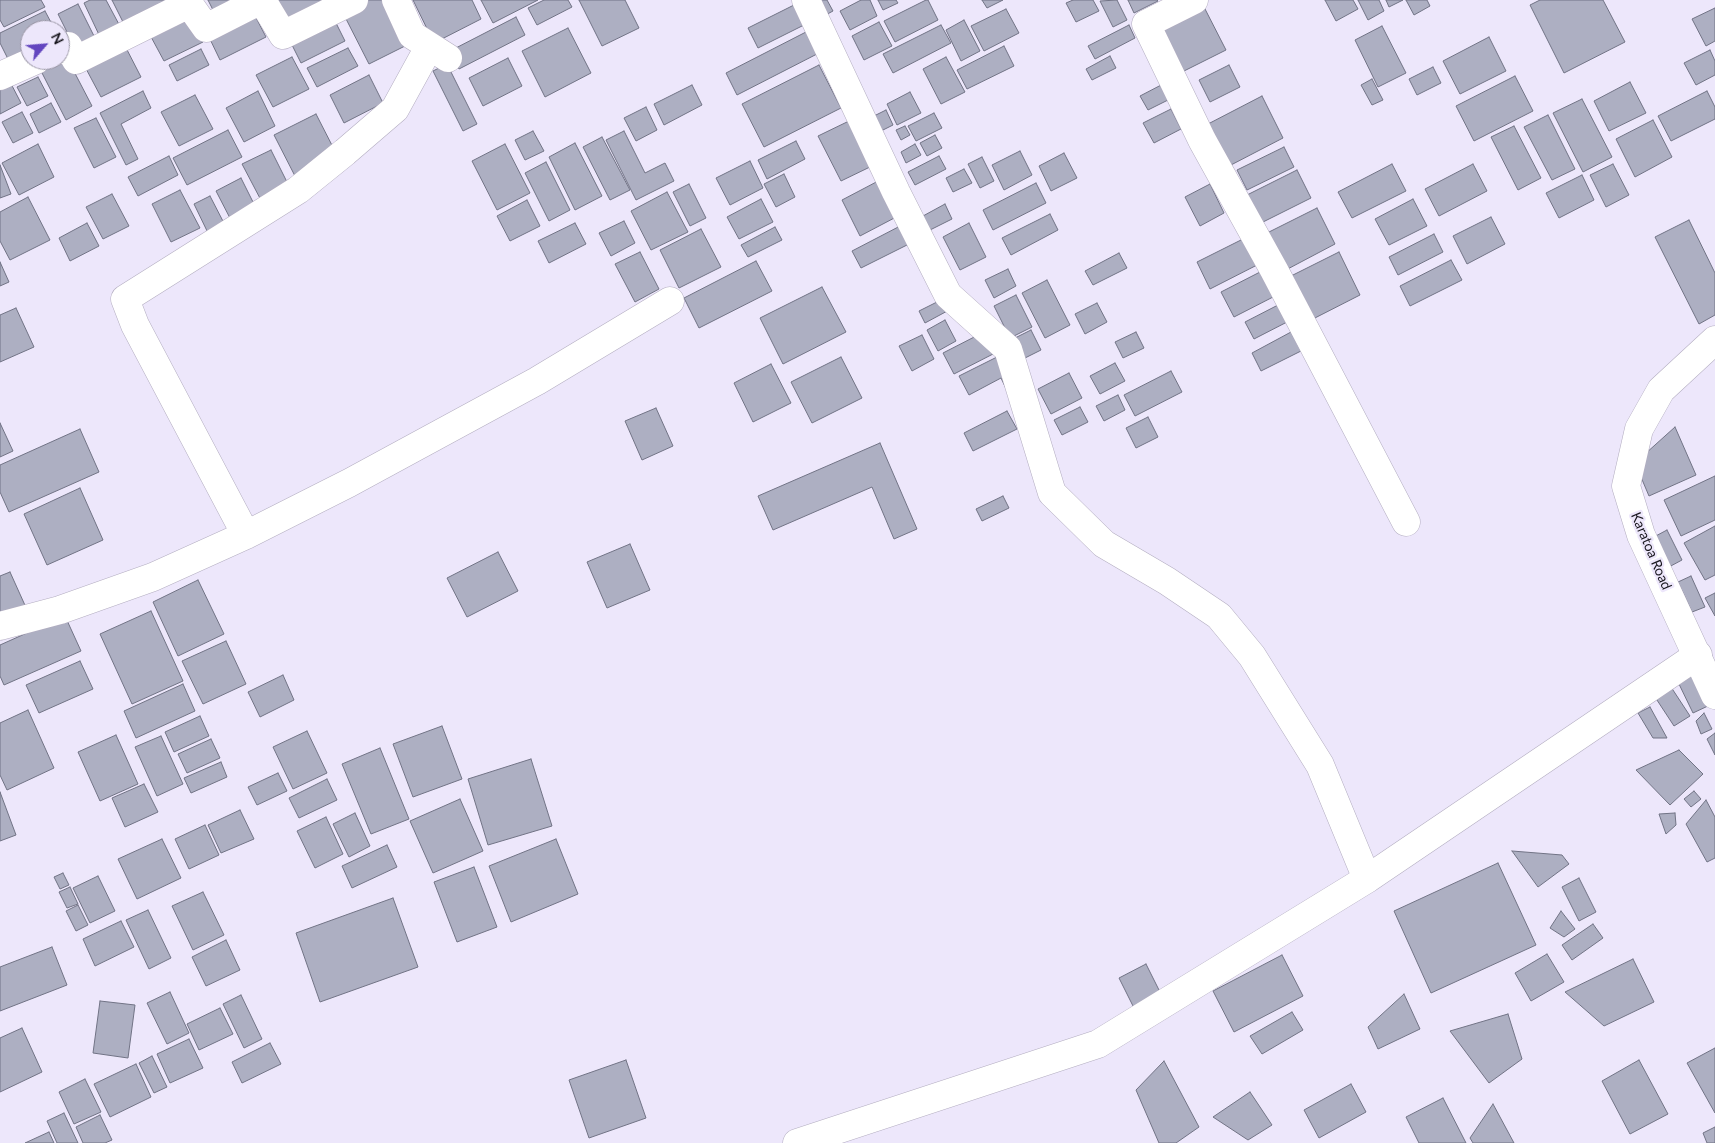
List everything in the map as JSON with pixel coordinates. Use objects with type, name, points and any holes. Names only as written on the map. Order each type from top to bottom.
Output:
[{"type":"street","points":[[70,50],[76,60],[189,4],[206,28],[262,0],[283,35],[354,0]]},
{"type":"street","points":[[246,535],[135,325],[125,299],[298,190],[396,109],[438,53],[412,36],[396,0]]},
{"type":"street","points":[[806,0],[896,192],[948,295],[1008,349],[1052,493],[1104,544],[1167,581],[1219,616],[1236,636],[1252,656],[1320,765],[1367,879]]},
{"type":"street","points":[[1194,0],[1146,24],[1202,140],[1278,279],[1406,522]]},
{"type":"street","points":[[0,76],[20,67]]},
{"type":"street","points":[[0,626],[60,610],[153,577],[246,535],[350,483],[537,381],[670,300]]},
{"type":"street","name":"Karatoa Road","points":[[1715,340],[1661,390],[1639,428],[1626,486],[1641,535],[1715,695]]},
{"type":"street","points":[[797,1143],[1098,1044],[1367,879],[1698,655]]},
{"type":"building","points":[[0,0],[41,0],[45,7],[4,27],[0,20]]},
{"type":"building","points":[[90,0],[106,0],[122,30],[101,39],[84,3]]},
{"type":"building","points":[[112,0],[171,0],[125,26]]},
{"type":"building","points":[[208,0],[248,0],[216,16]]},
{"type":"building","points":[[270,0],[327,0],[284,26]]},
{"type":"building","points":[[364,0],[384,0],[407,45],[369,64],[342,11]]},
{"type":"building","points":[[413,0],[472,0],[481,19],[434,43]]},
{"type":"building","points":[[481,0],[538,0],[493,23]]},
{"type":"building","points":[[544,0],[568,0],[572,7],[537,25],[528,8]]},
{"type":"building","points":[[579,0],[625,0],[639,28],[602,46]]},
{"type":"building","points":[[811,0],[827,0],[833,11],[820,18]]},
{"type":"building","points":[[861,0],[870,0],[877,16],[850,30],[840,11]]},
{"type":"building","points":[[878,0],[896,0],[898,3],[883,10]]},
{"type":"building","points":[[928,0],[938,20],[895,42],[884,21]]},
{"type":"building","points":[[982,0],[1003,0],[987,8]]},
{"type":"building","points":[[1073,0],[1093,0],[1099,11],[1076,22],[1066,3]]},
{"type":"building","points":[[1117,0],[1127,20],[1113,27],[1100,1]]},
{"type":"building","points":[[1128,0],[1157,0],[1158,1],[1134,13]]},
{"type":"building","points":[[1325,0],[1353,0],[1358,9],[1336,21]]},
{"type":"building","points":[[1358,0],[1379,0],[1384,11],[1368,20]]},
{"type":"building","points":[[1386,0],[1403,0],[1389,7]]},
{"type":"building","points":[[1406,0],[1427,0],[1430,6],[1414,15]]},
{"type":"building","points":[[1540,0],[1603,0],[1625,42],[1564,73],[1530,5]]},
{"type":"building","points":[[798,3],[808,23],[758,48],[748,28]]},
{"type":"building","points":[[78,4],[97,42],[77,52],[70,38],[70,20],[61,20],[58,14]]},
{"type":"building","points":[[1204,7],[1226,50],[1182,72],[1161,29]]},
{"type":"building","points":[[1715,8],[1715,41],[1706,46],[1692,19]]},
{"type":"building","points":[[1006,9],[1019,33],[984,51],[971,26]]},
{"type":"building","points":[[45,11],[50,20],[27,20]]},
{"type":"building","points":[[253,12],[266,37],[220,60],[208,35]]},
{"type":"building","points":[[189,15],[203,42],[164,61],[150,35]]},
{"type":"building","points":[[516,17],[525,35],[459,69],[450,51]]},
{"type":"building","points":[[334,19],[345,41],[301,63],[290,41]]},
{"type":"building","points":[[964,20],[980,51],[961,61],[946,30]]},
{"type":"building","points":[[879,22],[892,46],[864,60],[852,36]]},
{"type":"building","points":[[20,23],[20,63],[12,67],[0,43],[0,33]]},
{"type":"building","points":[[941,25],[951,43],[893,73],[883,54]]},
{"type":"building","points":[[1129,25],[1135,38],[1095,59],[1088,46]]},
{"type":"building","points":[[1382,26],[1406,73],[1378,87],[1355,40]]},
{"type":"building","points":[[568,28],[591,73],[545,97],[522,51]]},
{"type":"building","points":[[806,32],[817,54],[737,95],[726,73]]},
{"type":"building","points":[[1489,37],[1506,71],[1460,94],[1443,61]]},
{"type":"building","points":[[123,42],[141,77],[101,97],[83,63]]},
{"type":"building","points":[[1004,46],[1014,66],[967,89],[957,70]]},
{"type":"building","points":[[348,48],[358,66],[317,87],[307,68]]},
{"type":"building","points":[[201,49],[209,65],[177,81],[169,65]]},
{"type":"building","points":[[1710,50],[1715,61],[1715,75],[1696,85],[1684,63]]},
{"type":"building","points":[[1110,56],[1116,68],[1092,80],[1086,69]]},
{"type":"building","points":[[292,57],[309,89],[273,107],[256,75]]},
{"type":"building","points":[[946,57],[965,92],[941,104],[923,69]]},
{"type":"building","points":[[508,58],[522,86],[483,106],[469,78]]},
{"type":"building","points":[[70,64],[92,106],[66,120],[41,71],[70,70]]},
{"type":"building","points":[[447,64],[477,124],[463,131],[433,71]]},
{"type":"building","points":[[819,65],[841,108],[764,147],[742,104]]},
{"type":"building","points":[[1229,65],[1240,87],[1210,102],[1199,80]]},
{"type":"building","points":[[1433,67],[1441,83],[1417,95],[1409,79]]},
{"type":"building","points":[[369,75],[383,103],[344,123],[330,95]]},
{"type":"building","points":[[7,76],[21,103],[0,114],[0,80]]},
{"type":"building","points":[[1515,76],[1533,111],[1474,141],[1456,106]]},
{"type":"building","points":[[38,77],[48,96],[27,106],[17,87]]},
{"type":"building","points":[[1372,79],[1383,100],[1372,105],[1361,85]]},
{"type":"building","points":[[1630,82],[1646,113],[1609,131],[1594,101]]},
{"type":"building","points":[[1165,83],[1172,98],[1148,110],[1140,96]]},
{"type":"building","points":[[692,85],[702,105],[664,125],[654,104]]},
{"type":"building","points":[[143,91],[151,108],[121,124],[138,159],[126,165],[100,113]]},
{"type":"building","points":[[258,91],[275,126],[244,142],[226,108]]},
{"type":"building","points":[[1707,91],[1715,107],[1715,119],[1671,141],[1658,116]]},
{"type":"building","points":[[910,92],[921,113],[897,125],[887,104]]},
{"type":"building","points":[[195,95],[213,129],[179,146],[161,112]]},
{"type":"building","points":[[1262,96],[1283,138],[1229,166],[1208,124]]},
{"type":"building","points":[[1582,99],[1612,157],[1583,172],[1553,113]]},
{"type":"building","points":[[51,103],[61,122],[39,133],[30,114]]},
{"type":"building","points":[[646,107],[657,130],[636,141],[624,118]]},
{"type":"building","points":[[1171,109],[1181,129],[1154,143],[1143,123]]},
{"type":"building","points":[[886,110],[893,125],[873,135],[866,120]]},
{"type":"building","points":[[22,112],[33,133],[13,143],[2,122]]},
{"type":"building","points":[[934,113],[942,128],[916,141],[908,126]]},
{"type":"building","points":[[316,114],[338,157],[296,178],[274,135]]},
{"type":"building","points":[[1548,115],[1575,169],[1552,180],[1524,127]]},
{"type":"building","points":[[96,118],[116,157],[94,168],[74,128]]},
{"type":"building","points":[[1653,120],[1672,157],[1635,177],[1616,139]]},
{"type":"building","points":[[849,121],[872,166],[841,181],[818,136]]},
{"type":"building","points":[[905,126],[910,135],[901,140],[896,130]]},
{"type":"building","points":[[1514,126],[1541,178],[1518,190],[1491,137]]},
{"type":"building","points":[[228,130],[242,157],[187,185],[173,158]]},
{"type":"building","points":[[533,131],[544,151],[525,160],[515,140]]},
{"type":"building","points":[[624,131],[645,173],[665,163],[674,181],[636,200],[606,140]]},
{"type":"building","points":[[935,135],[942,148],[927,156],[920,143]]},
{"type":"building","points":[[602,137],[630,190],[610,200],[583,147]]},
{"type":"building","points":[[796,141],[805,159],[767,179],[758,160]]},
{"type":"building","points":[[575,143],[602,196],[575,210],[549,157]]},
{"type":"building","points":[[38,144],[54,177],[19,195],[2,163]]},
{"type":"building","points":[[505,144],[530,193],[497,210],[472,161]]},
{"type":"building","points":[[915,144],[921,155],[906,163],[901,152]]},
{"type":"building","points":[[1284,147],[1294,167],[1247,190],[1237,170]]},
{"type":"building","points":[[271,150],[291,190],[263,204],[242,164]]},
{"type":"building","points":[[1020,151],[1032,175],[1004,190],[992,165]]},
{"type":"building","points":[[1064,153],[1077,178],[1051,191],[1039,166]]},
{"type":"building","points":[[169,156],[178,175],[138,196],[128,177]]},
{"type":"building","points":[[939,156],[946,169],[915,185],[908,172]]},
{"type":"building","points":[[982,157],[994,181],[980,188],[968,164]]},
{"type":"building","points":[[750,161],[763,188],[730,205],[716,178]]},
{"type":"building","points":[[546,162],[570,210],[549,221],[525,173]]},
{"type":"building","points":[[1392,164],[1406,191],[1352,218],[1338,192]]},
{"type":"building","points":[[1473,164],[1487,191],[1439,216],[1425,189]]},
{"type":"building","points":[[1613,164],[1629,195],[1606,207],[1590,175]]},
{"type":"building","points":[[0,165],[11,194],[0,198]]},
{"type":"building","points":[[964,169],[972,183],[953,192],[946,178]]},
{"type":"building","points":[[1297,170],[1311,198],[1259,224],[1245,196]]},
{"type":"building","points":[[784,174],[795,197],[776,207],[764,184]]},
{"type":"building","points":[[1582,175],[1594,200],[1559,218],[1546,193]]},
{"type":"building","points":[[241,178],[257,210],[232,222],[216,191]]},
{"type":"building","points":[[882,179],[900,215],[860,236],[842,200]]},
{"type":"building","points":[[1036,183],[1046,203],[993,230],[983,210]]},
{"type":"building","points":[[689,184],[706,218],[690,226],[673,192]]},
{"type":"building","points":[[1210,184],[1224,213],[1200,226],[1185,197]]},
{"type":"building","points":[[180,190],[200,228],[171,242],[152,204]]},
{"type":"building","points":[[667,192],[688,232],[651,250],[631,211]]},
{"type":"building","points":[[112,194],[129,226],[103,239],[86,207]]},
{"type":"building","points":[[210,196],[226,227],[209,235],[194,204]]},
{"type":"building","points":[[28,197],[50,240],[10,260],[0,241],[0,212]]},
{"type":"building","points":[[761,199],[773,222],[739,239],[727,217]]},
{"type":"building","points":[[1413,199],[1427,226],[1389,245],[1375,219]]},
{"type":"building","points":[[527,200],[540,226],[510,241],[497,216]]},
{"type":"building","points":[[945,204],[952,219],[930,230],[923,216]]},
{"type":"building","points":[[1317,208],[1335,244],[1282,272],[1263,235]]},
{"type":"building","points":[[1050,214],[1058,230],[1011,255],[1002,238]]},
{"type":"building","points":[[1491,217],[1505,244],[1467,264],[1453,236]]},
{"type":"building","points":[[1689,220],[1715,273],[1715,315],[1699,324],[1655,237]]},
{"type":"building","points":[[624,221],[635,243],[611,256],[599,233]]},
{"type":"building","points":[[87,223],[99,246],[70,261],[59,238]]},
{"type":"building","points":[[575,223],[586,244],[549,263],[538,241]]},
{"type":"building","points":[[969,223],[986,257],[960,270],[943,237]]},
{"type":"building","points":[[904,224],[913,242],[861,268],[852,251]]},
{"type":"building","points":[[775,227],[782,240],[748,257],[741,245]]},
{"type":"building","points":[[701,229],[721,267],[679,288],[660,250]]},
{"type":"building","points":[[1434,234],[1443,252],[1398,275],[1389,257]]},
{"type":"building","points":[[1247,237],[1261,263],[1210,289],[1197,262]]},
{"type":"building","points":[[640,252],[659,289],[635,302],[615,264]]},
{"type":"building","points":[[1339,252],[1360,295],[1309,321],[1287,278]]},
{"type":"building","points":[[1119,253],[1127,268],[1093,285],[1085,271]]},
{"type":"building","points":[[1451,260],[1462,280],[1410,306],[1400,286]]},
{"type":"building","points":[[756,261],[772,291],[699,328],[684,298]]},
{"type":"building","points":[[0,262],[9,282],[0,286]]},
{"type":"building","points":[[1008,269],[1016,286],[994,298],[985,280]]},
{"type":"building","points":[[1262,271],[1275,296],[1234,317],[1221,292]]},
{"type":"building","points":[[1047,280],[1070,325],[1045,338],[1022,293]]},
{"type":"building","points":[[822,287],[846,332],[783,364],[760,318]]},
{"type":"building","points":[[1016,295],[1032,327],[1010,338],[994,306]]},
{"type":"building","points":[[945,298],[951,309],[925,323],[919,311]]},
{"type":"building","points":[[1097,303],[1107,322],[1085,334],[1075,314]]},
{"type":"building","points":[[1280,304],[1289,321],[1254,339],[1245,322]]},
{"type":"building","points":[[16,308],[34,347],[0,362],[0,315]]},
{"type":"building","points":[[945,320],[956,341],[938,351],[927,330]]},
{"type":"building","points":[[1031,330],[1041,350],[1025,358],[1015,338]]},
{"type":"building","points":[[984,332],[995,353],[954,374],[943,353]]},
{"type":"building","points":[[1136,332],[1144,348],[1123,358],[1115,342]]},
{"type":"building","points":[[1291,332],[1301,351],[1261,371],[1252,353]]},
{"type":"building","points":[[922,335],[934,359],[912,371],[899,346]]},
{"type":"building","points":[[1003,354],[1008,393],[1001,378],[969,395],[959,376]]},
{"type":"building","points":[[841,357],[862,398],[812,423],[791,382]]},
{"type":"building","points":[[1115,363],[1125,381],[1100,394],[1090,376]]},
{"type":"building","points":[[771,364],[791,403],[753,422],[734,383]]},
{"type":"building","points":[[1171,371],[1182,392],[1135,416],[1124,395]]},
{"type":"building","points":[[1069,373],[1082,398],[1051,414],[1038,389]]},
{"type":"building","points":[[1118,395],[1125,410],[1104,421],[1096,406]]},
{"type":"building","points":[[1080,407],[1088,422],[1062,435],[1054,420]]},
{"type":"building","points":[[656,408],[673,446],[642,460],[625,421]]},
{"type":"building","points":[[1007,411],[1017,429],[973,451],[964,433]]},
{"type":"building","points":[[1148,417],[1158,437],[1136,448],[1126,428]]},
{"type":"building","points":[[0,423],[13,451],[0,457]]},
{"type":"building","points":[[1675,427],[1696,475],[1649,496],[1635,463]]},
{"type":"building","points":[[80,429],[99,472],[9,512],[0,492],[0,465]]},
{"type":"building","points":[[880,443],[917,529],[894,539],[872,487],[773,530],[758,496]]},
{"type":"building","points":[[1715,476],[1715,520],[1681,536],[1664,500]]},
{"type":"building","points":[[80,488],[103,540],[47,565],[24,514]]},
{"type":"building","points":[[1003,496],[1009,508],[982,521],[976,509]]},
{"type":"building","points":[[1715,526],[1715,575],[1705,580],[1684,543]]},
{"type":"building","points":[[1667,530],[1682,560],[1667,568],[1652,538]]},
{"type":"building","points":[[630,544],[650,590],[607,608],[587,562]]},
{"type":"building","points":[[498,552],[518,591],[467,617],[447,578]]},
{"type":"building","points":[[10,572],[33,623],[0,638],[0,576]]},
{"type":"building","points":[[1691,576],[1705,607],[1692,612],[1678,582]]},
{"type":"building","points":[[198,580],[224,634],[178,656],[153,602]]},
{"type":"building","points":[[1715,593],[1715,616],[1705,598]]},
{"type":"building","points":[[151,611],[183,681],[132,704],[100,634]]},
{"type":"building","points":[[65,616],[81,651],[4,685],[0,676],[0,645]]},
{"type":"building","points":[[226,641],[246,684],[203,704],[182,661]]},
{"type":"building","points":[[80,661],[93,689],[39,713],[26,685]]},
{"type":"building","points":[[1691,667],[1710,705],[1693,713],[1678,682]]},
{"type":"building","points":[[283,675],[294,700],[260,717],[248,692]]},
{"type":"building","points":[[183,684],[195,711],[136,738],[124,711]]},
{"type":"building","points":[[1671,687],[1690,716],[1674,726],[1655,697]]},
{"type":"building","points":[[1650,707],[1667,738],[1653,738],[1638,713]]},
{"type":"building","points":[[28,710],[54,768],[7,790],[0,775],[0,723]]},
{"type":"building","points":[[1704,713],[1712,729],[1701,734],[1696,721]]},
{"type":"building","points":[[200,716],[209,736],[174,752],[165,732]]},
{"type":"building","points":[[442,726],[462,779],[413,797],[393,744]]},
{"type":"building","points":[[307,731],[327,773],[293,789],[273,747]]},
{"type":"building","points":[[1715,733],[1715,755],[1707,739]]},
{"type":"building","points":[[116,735],[138,784],[100,801],[78,752]]},
{"type":"building","points":[[161,736],[183,784],[157,796],[135,747]]},
{"type":"building","points":[[211,739],[220,758],[187,773],[178,754]]},
{"type":"building","points":[[380,748],[409,819],[371,834],[342,764]]},
{"type":"building","points":[[1679,750],[1703,774],[1670,805],[1636,770]]},
{"type":"building","points":[[531,759],[552,826],[488,845],[468,779]]},
{"type":"building","points":[[221,762],[227,777],[191,793],[184,778]]},
{"type":"building","points":[[278,773],[287,791],[257,805],[248,787]]},
{"type":"building","points":[[327,779],[337,800],[299,818],[289,798]]},
{"type":"building","points":[[144,784],[158,812],[125,827],[112,798]]},
{"type":"building","points":[[1694,791],[1701,799],[1691,807],[1684,799]]},
{"type":"building","points":[[0,792],[16,835],[0,841]]},
{"type":"building","points":[[460,799],[483,851],[433,873],[410,821]]},
{"type":"building","points":[[1706,800],[1715,817],[1715,858],[1707,862],[1686,824]]},
{"type":"building","points":[[240,810],[254,839],[221,853],[208,825]]},
{"type":"building","points":[[355,813],[370,846],[349,857],[333,824]]},
{"type":"building","points":[[1675,813],[1676,825],[1666,834],[1659,814]]},
{"type":"building","points":[[326,817],[343,854],[315,868],[297,831]]},
{"type":"building","points":[[205,825],[219,855],[189,869],[175,839]]},
{"type":"building","points":[[162,839],[181,878],[137,899],[118,859]]},
{"type":"building","points":[[556,839],[578,894],[511,922],[489,866]]},
{"type":"building","points":[[387,845],[397,867],[352,888],[342,866]]},
{"type":"building","points":[[1512,851],[1562,855],[1569,864],[1538,887]]},
{"type":"building","points":[[1498,863],[1536,945],[1431,993],[1394,911]]},
{"type":"building","points":[[474,867],[497,927],[457,942],[434,882]]},
{"type":"building","points":[[63,873],[69,885],[60,889],[54,877]]},
{"type":"building","points":[[98,876],[115,911],[90,923],[73,888]]},
{"type":"building","points":[[1579,878],[1596,912],[1579,921],[1562,887]]},
{"type":"building","points":[[70,887],[78,904],[67,908],[59,892]]},
{"type":"building","points":[[203,892],[224,935],[193,950],[172,906]]},
{"type":"building","points":[[393,898],[418,967],[320,1002],[296,933]]},
{"type":"building","points":[[78,905],[88,925],[76,931],[66,911]]},
{"type":"building","points":[[148,910],[171,958],[149,969],[126,920]]},
{"type":"building","points":[[1561,911],[1575,929],[1564,937],[1550,928]]},
{"type":"building","points":[[121,921],[134,947],[95,966],[83,939]]},
{"type":"building","points":[[1593,924],[1603,938],[1572,960],[1562,945]]},
{"type":"building","points":[[226,940],[240,970],[206,986],[192,957]]},
{"type":"building","points":[[52,947],[67,985],[0,1011],[0,967]]},
{"type":"building","points":[[1547,954],[1564,982],[1531,1001],[1515,973]]},
{"type":"building","points":[[1282,955],[1303,996],[1234,1032],[1213,991]]},
{"type":"building","points":[[1633,959],[1654,1002],[1604,1026],[1565,992]]},
{"type":"building","points":[[1146,964],[1161,994],[1134,1008],[1119,978]]},
{"type":"building","points":[[170,992],[189,1033],[167,1044],[147,1003]]},
{"type":"building","points":[[1404,994],[1420,1029],[1378,1049],[1368,1027]]},
{"type":"building","points":[[241,995],[262,1039],[244,1048],[223,1004]]},
{"type":"building","points":[[100,1001],[135,1005],[128,1058],[93,1053]]},
{"type":"building","points":[[220,1008],[233,1034],[199,1050],[187,1024]]},
{"type":"building","points":[[1292,1012],[1303,1030],[1262,1054],[1250,1036]]},
{"type":"building","points":[[1508,1014],[1522,1059],[1489,1083],[1450,1031]]},
{"type":"building","points":[[22,1028],[42,1072],[0,1092],[0,1038]]},
{"type":"building","points":[[189,1039],[203,1068],[170,1083],[157,1054]]},
{"type":"building","points":[[270,1043],[281,1064],[242,1083],[232,1062]]},
{"type":"building","points":[[1715,1048],[1715,1113],[1687,1063]]},
{"type":"building","points":[[152,1056],[167,1087],[154,1093],[139,1063]]},
{"type":"building","points":[[626,1060],[646,1118],[589,1138],[569,1080]]},
{"type":"building","points":[[1639,1060],[1668,1114],[1630,1134],[1602,1081]]},
{"type":"building","points":[[1164,1061],[1199,1127],[1176,1143],[1159,1143],[1136,1090]]},
{"type":"building","points":[[136,1064],[151,1097],[110,1117],[94,1084]]},
{"type":"building","points":[[85,1079],[101,1112],[74,1124],[59,1092]]},
{"type":"building","points":[[1351,1084],[1366,1112],[1319,1138],[1304,1110]]},
{"type":"building","points":[[1250,1092],[1272,1125],[1248,1140],[1213,1117]]},
{"type":"building","points":[[1443,1098],[1466,1143],[1419,1143],[1406,1117]]},
{"type":"building","points":[[1493,1104],[1514,1143],[1473,1143],[1470,1138]]},
{"type":"building","points":[[64,1113],[78,1143],[57,1143],[47,1121]]},
{"type":"building","points":[[100,1115],[112,1140],[105,1143],[83,1143],[76,1127]]},
{"type":"building","points":[[1715,1127],[1715,1143],[1707,1143],[1703,1133]]},
{"type":"building","points":[[49,1132],[54,1143],[25,1143]]}]
